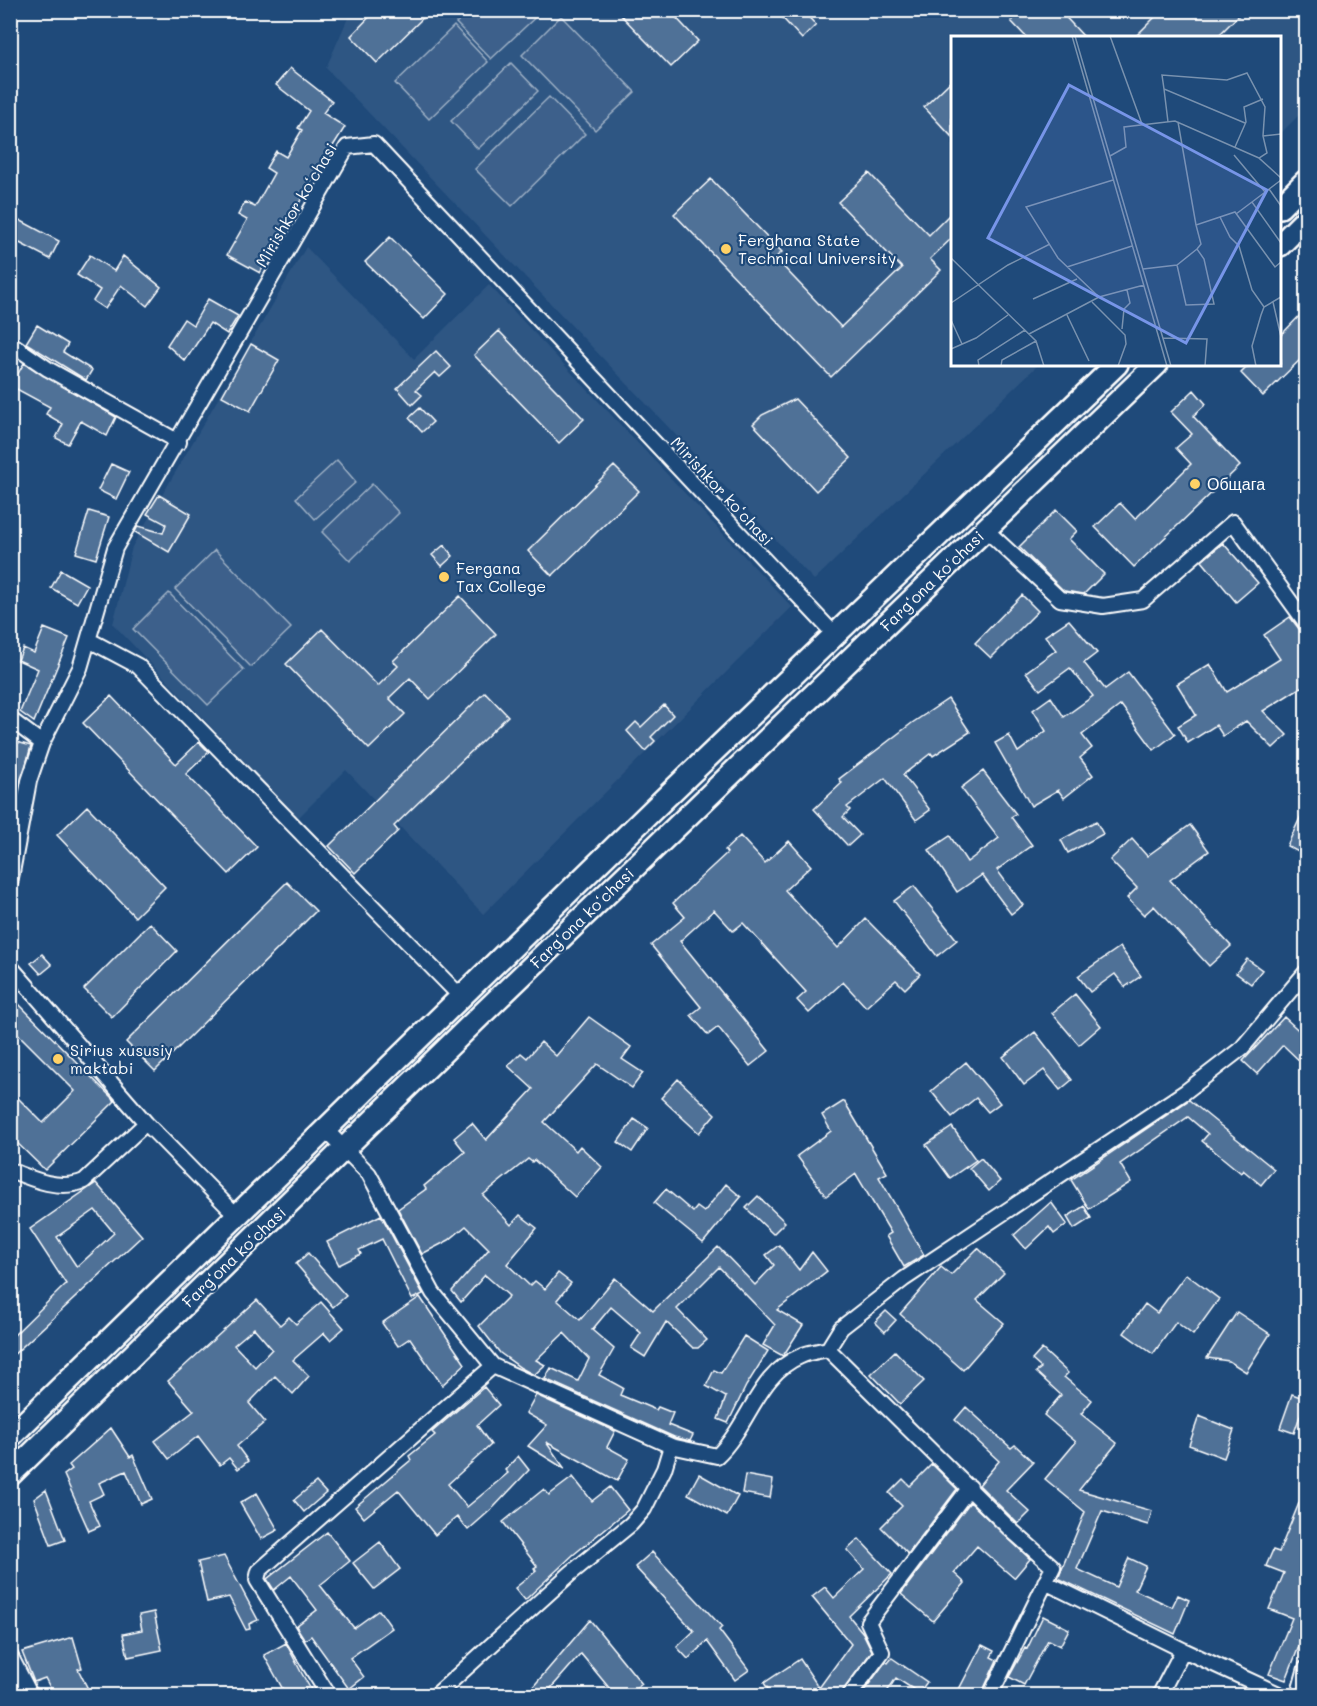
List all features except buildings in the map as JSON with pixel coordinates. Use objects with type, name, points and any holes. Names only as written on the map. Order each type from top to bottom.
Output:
[{"type":"main road","points":[[1281,206],[1306,181]]},
{"type":"main road","points":[[1281,244],[1306,219]]},
{"type":"main road","name":"Fargʻona koʻchasi","points":[[10,1437],[664,799],[1115,366]]},
{"type":"main road","name":"Fargʻona koʻchasi","points":[[10,1475],[1155,366]]},
{"type":"main road","points":[[761,708],[780,727]]},
{"type":"street","name":"Mirishkor koʻchasi","points":[[10,883],[29,781],[42,743],[80,668],[115,548],[347,147],[374,144],[836,635]]},
{"type":"street","points":[[10,343],[48,369],[178,442]]},
{"type":"street","points":[[985,529],[1060,599],[1103,606],[1143,600],[1233,522],[1306,623]]},
{"type":"street","points":[[89,640],[138,666],[461,997]]},
{"type":"street","points":[[10,719],[42,743]]},
{"type":"street","points":[[10,966],[146,1123],[237,1216]]},
{"type":"street","points":[[326,1130],[369,1174],[387,1203],[433,1293],[494,1366],[671,1446],[717,1456],[731,1443],[775,1372],[800,1356],[828,1349],[841,1328],[904,1279],[1185,1092],[1242,1048],[1306,972]]},
{"type":"street","points":[[10,1170],[39,1181],[71,1187],[84,1181],[146,1123]]},
{"type":"street","points":[[828,1349],[1010,1529],[1053,1567],[990,1695]]},
{"type":"street","points":[[329,1695],[257,1580],[259,1571],[494,1366]]},
{"type":"street","points":[[435,1695],[571,1573],[632,1524],[644,1509],[664,1470],[671,1446]]},
{"type":"street","points":[[849,1695],[882,1652],[868,1622],[970,1487]]},
{"type":"street","points":[[1045,1582],[1183,1650],[1283,1695]]},
{"type":"street","points":[[1159,1695],[1183,1650]]},
{"type":"street","points":[[10,1655],[30,1695]]},
{"type":"street","points":[[1298,1695],[1306,1668]]},
{"type":"shaded area","points":[[470,10],[542,11],[491,59],[456,23]]},
{"type":"shaded area","name":"Ferghana State Technical University","points":[[351,11],[1306,11],[1306,108],[1281,133],[1281,36],[951,36],[951,366],[1037,366],[814,580],[326,68]]},
{"type":"shaded area","points":[[561,16],[635,92],[595,130],[522,55]]},
{"type":"shaded area","points":[[454,26],[488,62],[429,119],[395,83]]},
{"type":"shaded area","points":[[511,63],[538,91],[478,149],[451,121]]},
{"type":"shaded area","points":[[549,97],[585,134],[512,206],[475,169]]},
{"type":"shaded area","name":"Fergana Tax College","points":[[306,247],[414,359],[489,285],[792,607],[483,914],[346,770],[298,818],[113,624],[132,547]]},
{"type":"shaded area","points":[[337,460],[356,482],[315,519],[296,498]]},
{"type":"shaded area","points":[[372,484],[399,513],[350,561],[322,532]]},
{"type":"shaded area","points":[[215,550],[291,628],[251,667],[175,589]]},
{"type":"shaded area","points":[[169,593],[244,670],[208,705],[133,629]]},
{"type":"place","name":"Ferghana State Technical University","points":[[726,249]]},
{"type":"place","name":"Общага","points":[[1195,484]]},
{"type":"place","name":"Fergana Tax College","points":[[444,577]]},
{"type":"place","name":"Sirius xususiy maktabi","points":[[58,1059]]}]
